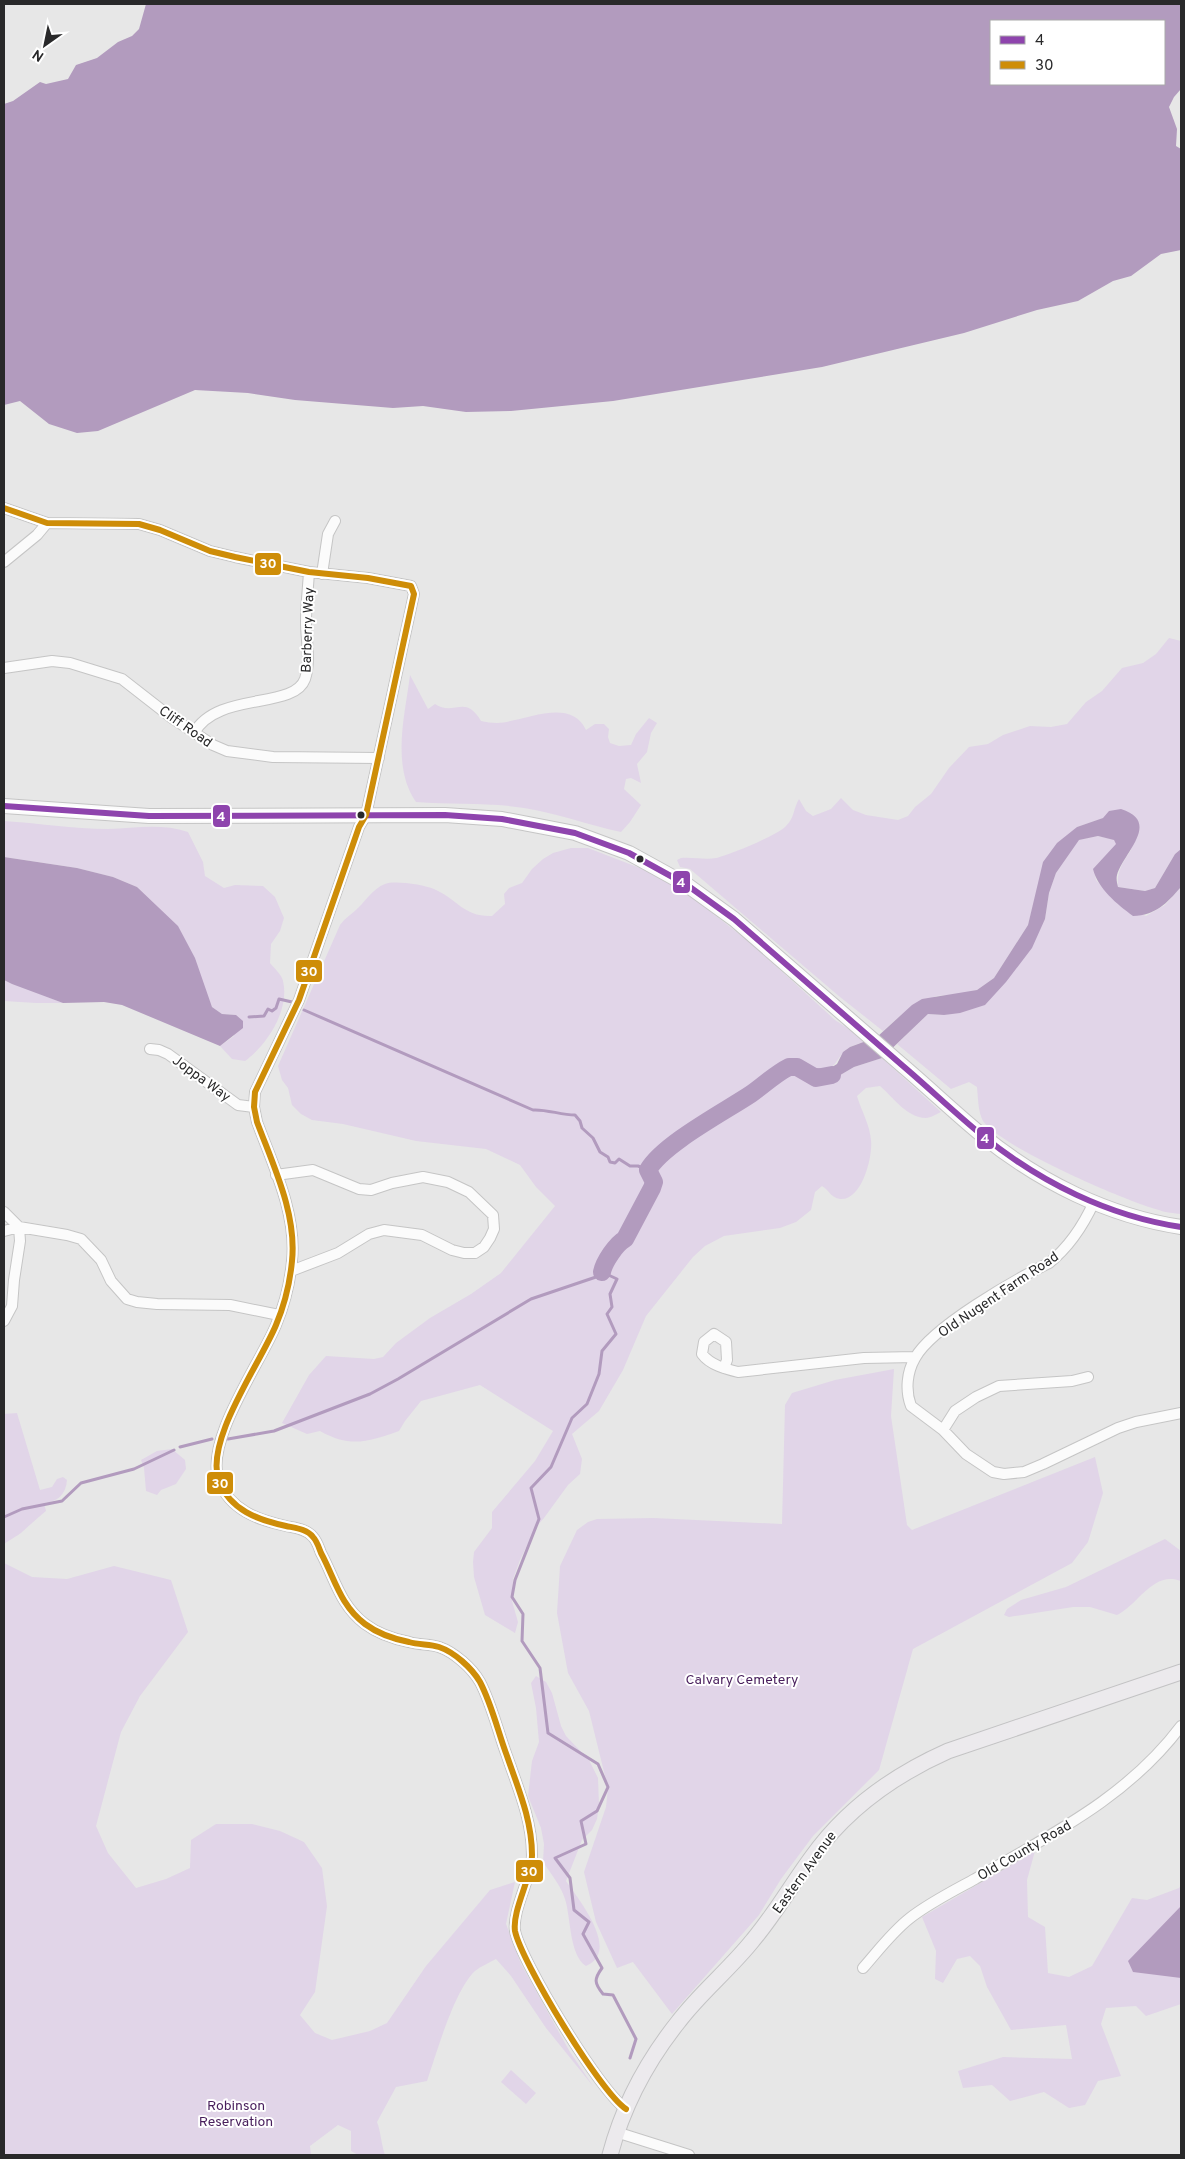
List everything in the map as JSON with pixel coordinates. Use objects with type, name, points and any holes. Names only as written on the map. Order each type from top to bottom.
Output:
[{"type":"main road","points":[[4,806],[149,816],[445,815],[502,819],[575,833],[629,853],[653,865],[707,898],[972,1126],[1014,1159],[1058,1185],[1094,1202],[1146,1220],[1181,1227]]},
{"type":"main road","name":"Eastern Avenue","points":[[610,2155],[616,2132],[626,2108],[649,2064],[679,2020],[752,1942],[829,1836],[847,1816],[880,1788],[916,1765],[948,1751],[1181,1672]]},
{"type":"street","points":[[4,508],[48,523],[139,524],[160,530],[210,551],[309,572],[368,578],[410,586],[414,594],[366,815],[360,827],[299,1000],[255,1092],[254,1107],[257,1122],[289,1213],[292,1238],[290,1271],[276,1324],[235,1404],[218,1447],[216,1466],[219,1482],[236,1504],[246,1513],[258,1519],[303,1530],[313,1537],[344,1603],[364,1623],[376,1631],[409,1642],[439,1647],[462,1662],[480,1681],[518,1785],[530,1826],[532,1857],[514,1927],[520,1948],[603,2086],[617,2103],[626,2108]]},
{"type":"street","points":[[322,574],[328,534],[335,521]]},
{"type":"street","points":[[4,562],[37,535],[48,523]]},
{"type":"street","name":"Barberry Way","points":[[194,732],[201,721],[214,714],[234,705],[283,697],[304,682],[308,664],[306,622],[309,572]]},
{"type":"street","name":"Cliff Road","points":[[4,668],[52,661],[70,663],[122,679],[212,745],[227,751],[247,755],[379,758]]},
{"type":"street","name":"Joppa Way","points":[[150,1049],[168,1054],[238,1104],[254,1107]]},
{"type":"street","points":[[276,1175],[312,1170],[359,1189],[372,1190],[392,1183],[423,1177],[448,1182],[470,1192],[493,1215],[494,1229],[490,1238],[484,1247],[475,1253],[452,1250],[422,1235],[384,1230],[369,1234],[338,1253],[290,1271]]},
{"type":"street","name":"Old Nugent Farm Road","points":[[1094,1202],[1081,1226],[1059,1254],[1049,1263],[960,1316],[931,1339],[915,1358],[907,1387],[911,1406],[943,1430],[966,1454],[993,1472],[1013,1474],[1024,1472],[1043,1464],[1118,1428],[1136,1422],[1181,1413]]},
{"type":"street","points":[[4,1212],[19,1227],[20,1241],[12,1306],[4,1321]]},
{"type":"street","points":[[4,1232],[19,1227],[81,1239],[101,1260],[111,1281],[120,1293],[128,1299],[137,1302],[230,1306],[279,1315]]},
{"type":"street","points":[[724,1368],[747,1372],[864,1358],[915,1358]]},
{"type":"street","points":[[943,1430],[955,1411],[976,1397],[999,1386],[1072,1381],[1088,1377]]},
{"type":"street","name":"Old County Road","points":[[863,1968],[910,1918],[999,1864],[1052,1835],[1098,1805],[1147,1765],[1181,1726]]},
{"type":"street","points":[[616,2132],[689,2155]]},
{"type":"green space","points":[[1169,638],[1181,641],[1181,849],[1175,854],[1155,888],[1145,891],[1118,887],[1119,872],[1131,850],[1104,818],[1077,827],[1036,894],[1028,925],[994,978],[977,990],[962,994],[936,996],[901,1015],[883,1031],[840,997],[690,869],[680,867],[677,860],[681,858],[716,858],[742,849],[781,830],[789,823],[799,799],[806,811],[813,816],[831,809],[841,798],[853,810],[866,815],[898,820],[908,816],[915,807],[931,794],[949,768],[969,747],[988,744],[1003,735],[1030,726],[1051,727],[1067,724],[1086,702],[1102,691],[1122,668],[1143,663],[1156,654]]},
{"type":"green space","points":[[410,675],[428,709],[435,704],[448,708],[470,708],[481,721],[495,723],[508,722],[546,713],[569,714],[579,720],[586,730],[595,724],[604,724],[609,729],[608,737],[610,743],[619,746],[631,745],[636,734],[649,718],[657,723],[651,733],[647,752],[637,764],[641,783],[631,778],[626,779],[624,789],[641,805],[621,832],[524,808],[416,802],[408,788],[402,757],[403,723]]},
{"type":"green space","points":[[4,821],[95,829],[148,827],[178,829],[188,832],[203,862],[205,876],[224,888],[235,885],[263,886],[275,897],[284,918],[280,931],[271,944],[270,963],[280,974],[284,992],[280,1015],[269,1036],[261,1046],[245,1061],[232,1059],[220,1046],[234,1036],[236,1015],[222,1014],[212,1007],[204,988],[137,887],[113,877],[77,868],[4,857]]},
{"type":"green space","points":[[1098,836],[1113,839],[1117,844],[1094,869],[1096,880],[1120,906],[1146,916],[1165,905],[1181,887],[1181,1214],[1142,1205],[1093,1185],[1013,1145],[994,1132],[983,1121],[979,1109],[977,1087],[969,1082],[951,1089],[897,1044],[928,1014],[944,1015],[985,1004],[1045,919],[1049,893],[1056,873],[1078,840]]},
{"type":"green space","points":[[571,848],[588,848],[658,875],[701,904],[753,945],[835,1020],[858,1035],[864,1042],[851,1046],[843,1053],[829,1069],[825,1084],[854,1067],[882,1058],[941,1112],[928,1118],[919,1117],[907,1111],[880,1086],[866,1088],[857,1096],[869,1129],[871,1140],[870,1156],[864,1176],[854,1193],[848,1198],[840,1199],[834,1197],[822,1186],[815,1192],[811,1210],[796,1222],[780,1228],[724,1236],[705,1246],[693,1257],[646,1316],[623,1370],[599,1411],[572,1434],[582,1459],[580,1474],[568,1485],[536,1527],[520,1560],[513,1579],[512,1601],[518,1622],[515,1633],[485,1615],[474,1577],[474,1552],[492,1528],[492,1512],[535,1461],[553,1431],[480,1385],[421,1401],[399,1431],[368,1440],[341,1440],[320,1431],[307,1434],[282,1423],[309,1375],[326,1356],[374,1359],[383,1357],[396,1343],[430,1318],[471,1294],[501,1273],[555,1206],[536,1187],[520,1165],[486,1149],[416,1141],[343,1124],[312,1120],[301,1114],[292,1105],[288,1088],[282,1080],[278,1066],[340,925],[377,888],[390,883],[424,886],[442,893],[467,911],[482,916],[492,916],[505,904],[504,894],[509,888],[522,883],[532,869],[543,859],[553,853]]},
{"type":"green space","points":[[4,980],[63,1003],[4,1001]]},
{"type":"green space","name":"Calvary Cemetery","points":[[894,1369],[891,1416],[907,1525],[912,1530],[1095,1457],[1103,1493],[1088,1542],[1072,1563],[913,1649],[879,1770],[813,1836],[781,1879],[759,1915],[672,2014],[633,1962],[617,1968],[596,1922],[584,1872],[606,1807],[608,1788],[589,1711],[568,1673],[557,1613],[560,1566],[577,1530],[588,1522],[597,1519],[654,1518],[782,1524],[785,1405],[792,1393],[835,1380]]},
{"type":"green space","points":[[17,1413],[40,1490],[52,1487],[57,1479],[63,1477],[67,1480],[63,1494],[53,1501],[44,1503],[46,1511],[21,1533],[4,1544],[4,1414]]},
{"type":"green space","points":[[172,1449],[185,1460],[186,1469],[176,1484],[161,1490],[157,1495],[146,1491],[144,1468],[141,1460],[157,1451]]},
{"type":"green space","points":[[1165,1539],[1181,1551],[1181,1581],[1162,1580],[1154,1584],[1117,1615],[1090,1607],[1073,1607],[1009,1617],[1004,1615],[1007,1609],[1021,1600],[1066,1587]]},
{"type":"green space","name":"Robinson Reservation","points":[[4,1563],[32,1577],[67,1579],[114,1566],[171,1580],[188,1632],[140,1696],[121,1732],[96,1826],[108,1853],[136,1888],[166,1879],[190,1868],[191,1840],[216,1824],[252,1824],[280,1831],[304,1842],[322,1868],[327,1906],[315,1992],[300,2015],[315,2033],[332,2040],[370,2031],[387,2023],[426,1966],[490,1890],[515,1882],[506,1924],[521,1964],[570,2052],[593,2086],[546,2028],[511,1976],[496,1959],[475,1971],[467,1980],[453,2007],[427,2081],[396,2087],[377,2122],[385,2155],[358,2155],[351,2151],[351,2131],[338,2125],[310,2146],[311,2155],[4,2155]]},
{"type":"green space","points":[[536,1676],[546,1682],[552,1693],[561,1726],[566,1736],[589,1760],[598,1778],[599,1805],[597,1819],[592,1830],[582,1840],[566,1881],[587,1912],[598,1938],[599,1949],[596,1959],[586,1966],[580,1961],[573,1945],[563,1894],[543,1862],[544,1844],[541,1828],[528,1796],[532,1761],[539,1742],[536,1708],[531,1683]]},
{"type":"green space","points":[[1035,1851],[1027,1880],[1028,1917],[1045,1927],[1048,1973],[1069,1977],[1092,1966],[1132,1898],[1147,1900],[1179,1888],[1181,1885],[1181,2004],[1146,2016],[1136,2006],[1106,2008],[1101,2024],[1121,2076],[1098,2081],[1085,2105],[1069,2108],[1044,2092],[1010,2101],[992,2085],[963,2088],[958,2071],[1003,2057],[1072,2059],[1066,2025],[1011,2030],[987,1987],[980,1966],[970,1956],[957,1959],[943,1983],[935,1979],[936,1951],[922,1917]]},
{"type":"green space","points":[[511,2070],[536,2093],[526,2104],[501,2082]]},
{"type":"shaded area","points":[[146,4],[1181,4],[1181,89],[1169,107],[1177,129],[1176,146],[1181,149],[1181,250],[1161,254],[1131,276],[1113,281],[1078,301],[1037,310],[964,333],[822,367],[613,401],[511,411],[466,412],[423,406],[393,408],[295,400],[248,393],[195,390],[98,431],[77,433],[49,424],[20,401],[4,405],[4,104],[13,101],[40,82],[46,84],[68,79],[76,65],[97,58],[118,42],[132,36],[139,29]]},
{"type":"shaded area","points":[[1121,809],[1133,815],[1139,822],[1139,830],[1137,839],[1117,875],[1118,887],[1145,891],[1155,888],[1175,854],[1181,849],[1181,887],[1160,908],[1133,916],[1115,901],[1099,883],[1093,869],[1116,844],[1114,840],[1098,836],[1079,840],[1056,873],[1049,893],[1045,919],[1032,948],[1006,982],[985,1005],[960,1013],[928,1014],[882,1058],[854,1067],[825,1084],[814,1081],[810,1077],[815,1068],[829,1069],[837,1064],[843,1052],[850,1047],[877,1037],[912,1005],[922,999],[977,990],[994,978],[1028,925],[1043,862],[1057,843],[1077,827],[1103,818],[1109,811]]},
{"type":"shaded area","points":[[4,857],[77,868],[113,877],[137,887],[178,926],[195,958],[212,1007],[222,1014],[236,1015],[243,1021],[243,1028],[220,1046],[122,1005],[104,1002],[63,1003],[4,980]]},
{"type":"shaded area","points":[[1181,1906],[1181,1978],[1133,1972],[1128,1961]]},
{"type":"waterway","points":[[249,1017],[264,1016],[268,1009],[272,1011],[276,1008],[279,999],[292,1002]]},
{"type":"waterway","points":[[304,1010],[533,1110],[575,1115],[580,1121],[582,1128],[593,1138],[600,1152],[608,1157],[610,1162],[615,1163],[619,1159],[630,1166],[638,1166],[648,1170]]},
{"type":"waterway","points":[[602,1272],[611,1254],[625,1239],[652,1188],[654,1182],[648,1170],[667,1150],[680,1139],[751,1094],[789,1067],[797,1067],[816,1078],[832,1075]]},
{"type":"waterway","points":[[228,1439],[274,1431],[370,1394],[531,1299],[596,1277],[602,1272],[617,1279],[610,1294],[612,1307],[607,1314],[616,1334],[602,1351],[599,1374],[587,1404],[572,1418],[551,1467],[531,1488],[539,1519],[515,1580],[512,1597],[523,1614],[522,1641],[540,1668],[548,1733],[598,1764],[608,1787],[597,1811],[581,1821],[586,1844],[555,1858],[570,1878],[574,1910],[589,1922],[583,1934],[602,1968],[596,1978],[598,1987],[603,1994],[613,1995],[636,2039],[630,2058]]},
{"type":"waterway","points":[[180,1447],[212,1439]]},
{"type":"waterway","points":[[4,1517],[22,1509],[62,1501],[81,1483],[134,1469],[174,1450]]},
{"type":"transit line","name":"30","points":[[4,508],[47,523],[139,524],[160,530],[210,551],[235,557],[309,572],[368,578],[411,586],[414,594],[366,815],[359,827],[299,1000],[255,1092],[254,1107],[257,1122],[282,1190],[291,1226],[293,1243],[292,1261],[279,1318],[226,1424],[219,1445],[216,1464],[219,1481],[224,1491],[238,1506],[255,1517],[301,1529],[313,1537],[344,1600],[365,1624],[392,1637],[445,1649],[462,1661],[480,1682],[520,1792],[530,1829],[531,1864],[516,1913],[515,1923],[515,1931],[520,1947],[546,1996],[581,2053],[614,2098],[626,2109]]},
{"type":"transit line","name":"4","points":[[4,806],[149,816],[445,815],[502,819],[575,833],[629,853],[687,885],[734,919],[973,1128],[1028,1168],[1051,1182],[1101,1206],[1127,1215],[1181,1227]]}]
